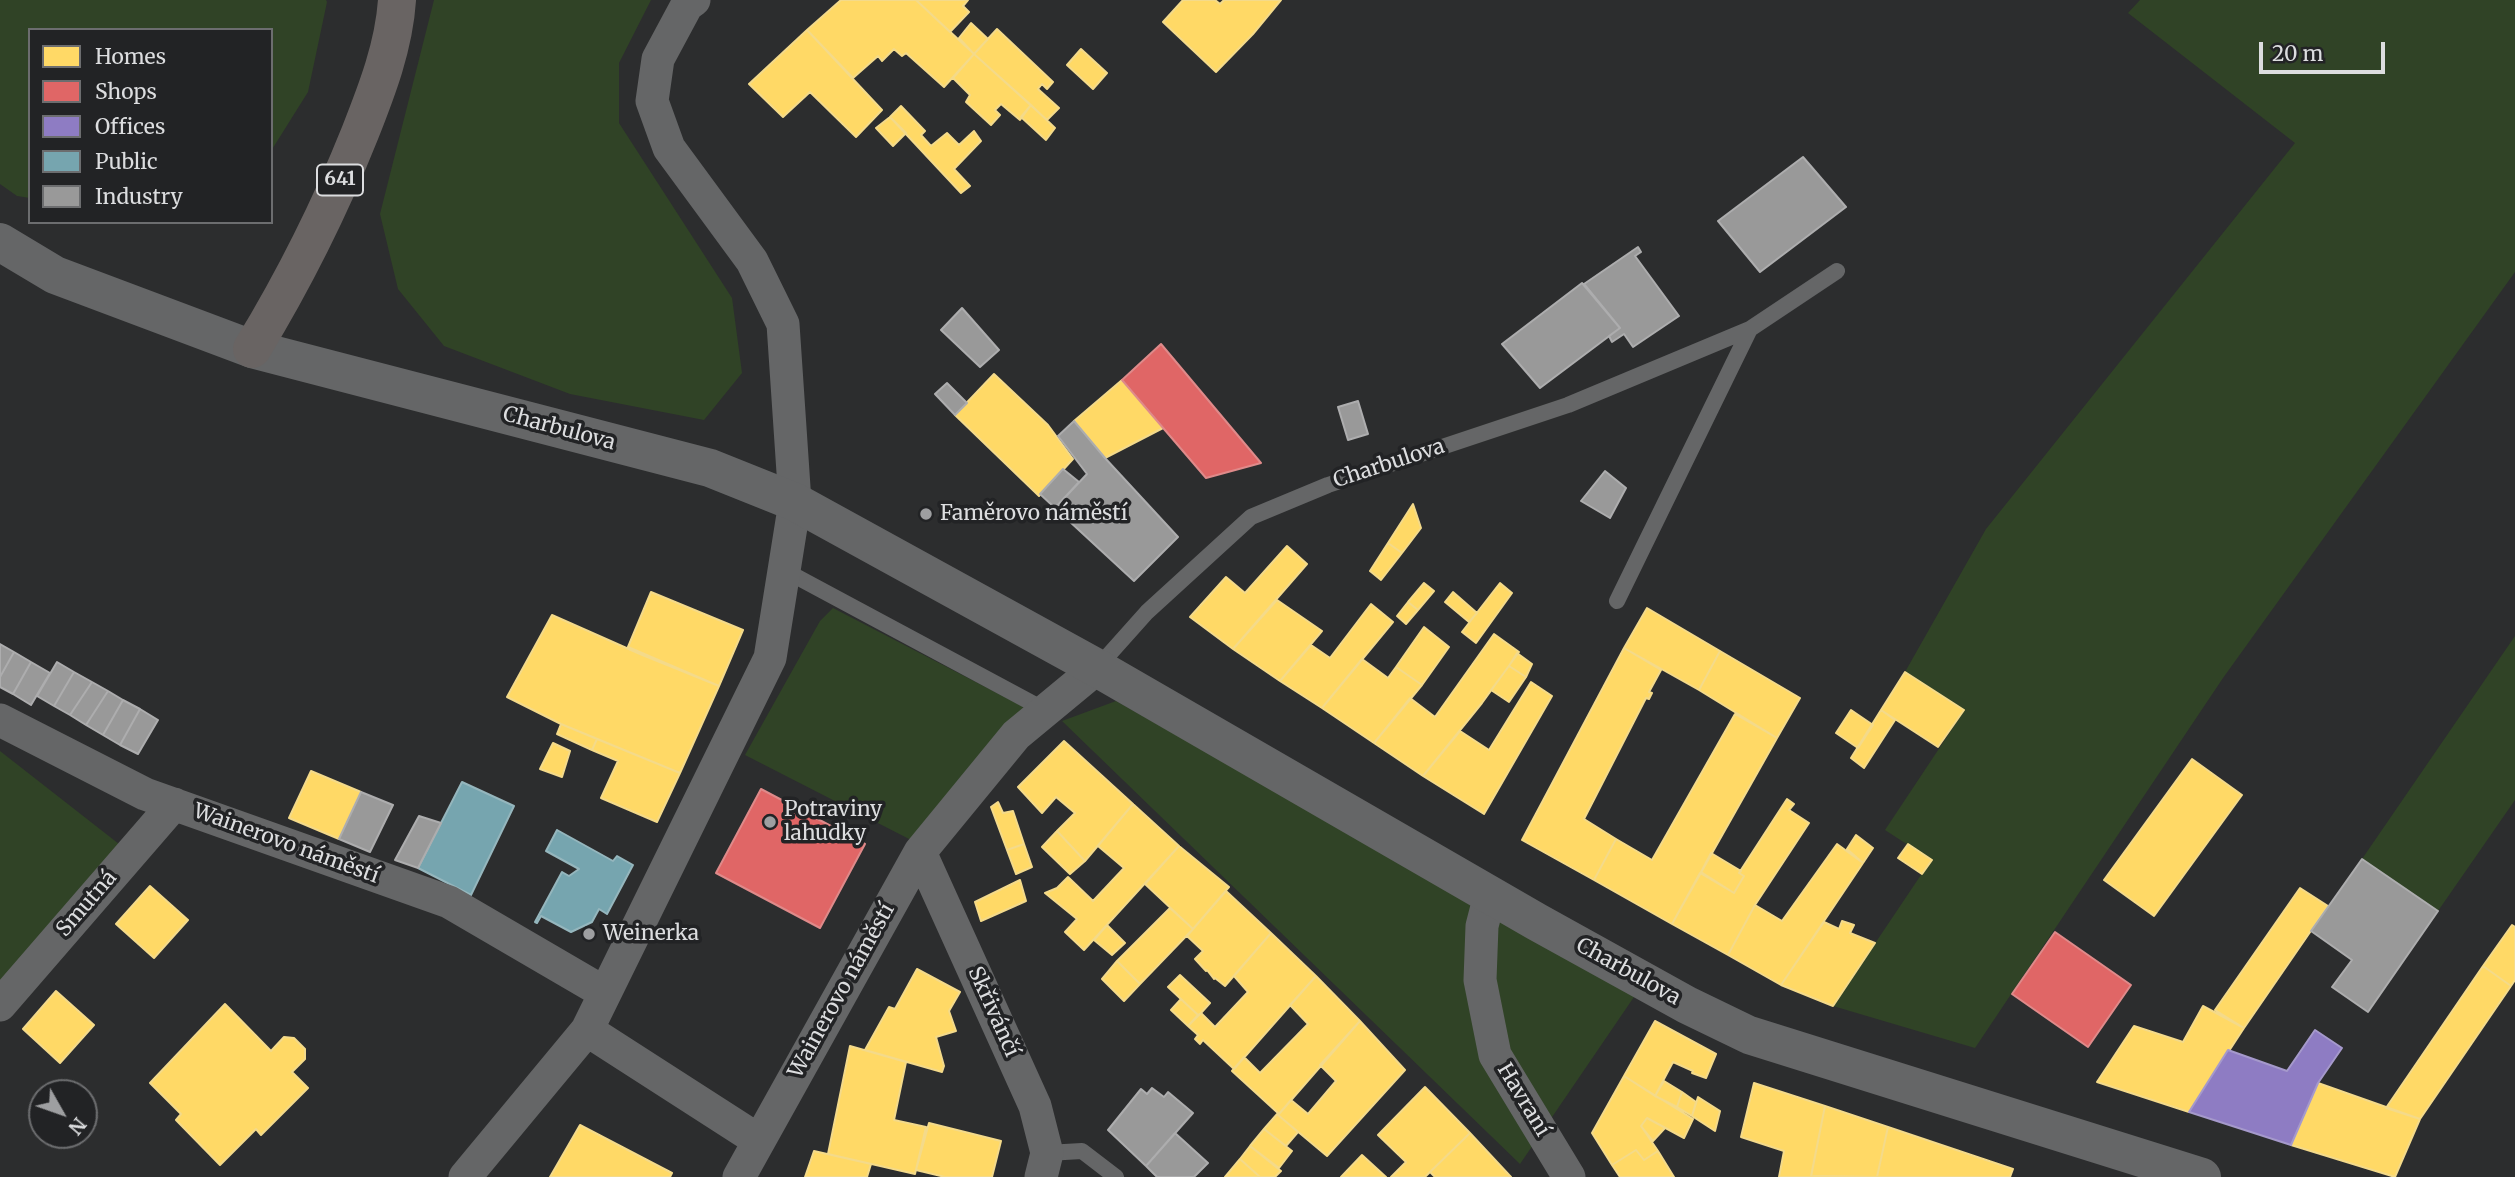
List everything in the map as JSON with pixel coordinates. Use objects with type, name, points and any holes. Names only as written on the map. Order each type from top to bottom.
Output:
[{"type":"highway","name":"641","points":[[252,349],[281,301],[351,155],[388,53],[396,23],[397,0]]},
{"type":"street","points":[[465,1177],[587,1030],[771,658],[795,502],[783,324],[752,261],[668,148],[652,101],[658,59],[687,5],[694,0]]},
{"type":"street","name":"Charbulova","points":[[0,242],[55,275],[252,349],[710,468],[795,502],[1097,668],[1490,895],[1687,1005],[1749,1035],[2202,1177]]},
{"type":"street","name":"Wainerovo náměstí","points":[[739,1177],[920,852],[1016,735],[1097,668]]},
{"type":"street","name":"Wainerovo náměstí","points":[[0,720],[145,794],[449,902],[605,993]]},
{"type":"street","name":"Smutná","points":[[0,1004],[174,804]]},
{"type":"street","name":"Skřivánčí","points":[[920,852],[1035,1106],[1044,1165]]},
{"type":"street","name":"Havraní","points":[[1490,895],[1482,926],[1480,980],[1495,1055],[1569,1177]]},
{"type":"street","points":[[587,1030],[758,1140]]},
{"type":"lane","name":"Charbulova","points":[[1097,668],[1147,612],[1251,517],[1328,485],[1568,405],[1750,329],[1837,271]]},
{"type":"lane","points":[[1617,601],[1750,329]]},
{"type":"lane","points":[[784,570],[1045,710]]},
{"type":"lane","points":[[1044,1165],[1082,1151],[1116,1177]]},
{"type":"green space","points":[[0,0],[326,0],[308,92],[273,148],[273,28],[28,28],[28,198],[17,196],[0,184]]},
{"type":"green space","points":[[434,0],[651,0],[619,63],[619,123],[732,298],[742,373],[704,420],[570,394],[444,346],[398,289],[380,214]]},
{"type":"green space","points":[[2140,0],[2515,0],[2515,272],[2223,678],[1975,1048],[1833,1006],[1931,860],[1885,830],[1964,711],[1905,672],[1986,529],[2295,143],[2128,13]]},
{"type":"green space","points":[[833,608],[1022,706],[1028,713],[913,841],[745,755],[820,621]]},
{"type":"green space","points":[[2515,636],[2515,800],[2438,911],[2362,859]]},
{"type":"green space","points":[[1116,701],[1636,994],[1520,1164],[1062,721]]},
{"type":"green space","points":[[0,751],[119,844],[0,985]]},
{"type":"building: Homes","points":[[841,0],[916,0],[974,54],[944,87],[906,53],[902,56],[894,49],[882,61],[878,56],[853,78],[807,30]]},
{"type":"building: Homes","points":[[916,0],[968,0],[963,6],[969,12],[950,32]]},
{"type":"building: Homes","points":[[1183,0],[1215,0],[1220,4],[1224,0],[1281,0],[1216,72],[1163,22]]},
{"type":"building: Homes","points":[[971,23],[988,39],[974,54],[959,38]]},
{"type":"building: Homes","points":[[997,29],[1053,82],[1047,89],[1042,84],[1038,89],[1059,108],[1047,120],[974,54]]},
{"type":"building: Homes","points":[[807,30],[882,110],[856,137],[810,92],[783,117],[749,84]]},
{"type":"building: Homes","points":[[1081,49],[1107,73],[1093,89],[1067,65]]},
{"type":"building: Homes","points":[[974,54],[1031,105],[1020,120],[1001,104],[995,110],[1000,115],[991,125],[966,102],[970,95],[953,78]]},
{"type":"building: Homes","points":[[1031,105],[1055,128],[1046,140],[1021,117]]},
{"type":"building: Homes","points":[[901,106],[925,131],[921,135],[931,146],[947,133],[959,145],[974,131],[981,141],[954,169],[970,186],[961,193],[890,117]]},
{"type":"building: Homes","points":[[890,117],[906,133],[893,146],[876,128]]},
{"type":"building: Homes","points":[[994,374],[1048,425],[1073,459],[1039,496],[955,415]]},
{"type":"building: Homes","points":[[1122,380],[1165,427],[1105,458],[1074,421]]},
{"type":"building: Homes","points":[[1413,504],[1421,528],[1402,553],[1388,543]]},
{"type":"building: Homes","points":[[1388,543],[1402,553],[1381,580],[1370,571]]},
{"type":"building: Homes","points":[[1287,546],[1307,564],[1233,649],[1190,617],[1226,577],[1245,593]]},
{"type":"building: Homes","points":[[1424,583],[1434,591],[1418,610],[1408,602]]},
{"type":"building: Homes","points":[[1500,583],[1512,593],[1476,643],[1462,632]]},
{"type":"building: Homes","points":[[651,592],[743,630],[719,686],[628,647]]},
{"type":"building: Homes","points":[[1453,592],[1477,613],[1469,622],[1445,602]]},
{"type":"building: Homes","points":[[1277,600],[1322,631],[1280,681],[1233,649]]},
{"type":"building: Homes","points":[[1408,602],[1418,610],[1406,624],[1397,616]]},
{"type":"building: Homes","points":[[1371,604],[1393,622],[1322,708],[1280,681],[1311,645],[1330,658]]},
{"type":"building: Homes","points":[[1647,608],[1720,651],[1699,690],[1624,648]]},
{"type":"building: Homes","points":[[552,615],[719,686],[680,773],[561,724],[507,697]]},
{"type":"building: Homes","points":[[1424,627],[1449,647],[1422,685],[1396,667]]},
{"type":"building: Homes","points":[[1494,634],[1519,652],[1423,776],[1374,743],[1410,698],[1435,717]]},
{"type":"building: Homes","points":[[1624,648],[1661,670],[1649,692],[1652,693],[1649,699],[1646,698],[1584,819],[1616,839],[1594,880],[1522,840]]},
{"type":"building: Homes","points":[[1720,651],[1800,698],[1777,738],[1699,690]]},
{"type":"building: Homes","points":[[1517,653],[1532,664],[1526,677],[1509,666]]},
{"type":"building: Homes","points":[[1362,659],[1388,678],[1396,667],[1422,685],[1374,743],[1322,708]]},
{"type":"building: Homes","points":[[1509,666],[1526,677],[1509,702],[1491,690]]},
{"type":"building: Homes","points":[[1905,672],[1964,710],[1938,747],[1881,710]]},
{"type":"building: Homes","points":[[1531,682],[1552,696],[1484,814],[1423,776],[1460,731],[1489,750]]},
{"type":"building: Homes","points":[[1851,710],[1873,725],[1858,748],[1836,733]]},
{"type":"building: Homes","points":[[1881,710],[1895,720],[1864,768],[1851,758]]},
{"type":"building: Homes","points":[[1735,714],[1777,738],[1672,924],[1594,880],[1616,839],[1652,860]]},
{"type":"building: Homes","points":[[561,724],[597,739],[592,750],[557,734]]},
{"type":"building: Homes","points":[[597,739],[680,773],[657,822],[601,798],[618,761],[592,750]]},
{"type":"building: Homes","points":[[1064,741],[1133,804],[1085,861],[1057,831],[1075,813],[1056,797],[1042,813],[1018,787]]},
{"type":"building: Homes","points":[[553,743],[570,751],[562,777],[540,769]]},
{"type":"building: Homes","points":[[2192,759],[2242,795],[2154,916],[2104,880]]},
{"type":"building: Homes","points":[[311,771],[361,792],[339,839],[289,818]]},
{"type":"building: Homes","points":[[1787,799],[1794,804],[1789,810],[1809,823],[1755,905],[1728,955],[1672,924],[1700,873],[1734,893],[1744,876],[1739,873]]},
{"type":"building: Homes","points":[[998,802],[1003,813],[1013,811],[1024,844],[1007,850],[991,807]]},
{"type":"building: Homes","points":[[1133,804],[1179,846],[1084,950],[1065,932],[1077,919],[1045,893],[1057,888],[1068,877],[1093,901],[1124,868],[1098,846]]},
{"type":"building: Homes","points":[[1057,831],[1085,861],[1070,874],[1042,847]]},
{"type":"building: Homes","points":[[1856,835],[1873,848],[1863,863],[1847,849]]},
{"type":"building: Homes","points":[[1024,844],[1032,867],[1016,874],[1007,850]]},
{"type":"building: Homes","points":[[1837,844],[1863,863],[1781,985],[1728,955],[1755,905],[1782,921]]},
{"type":"building: Homes","points":[[1908,844],[1932,860],[1922,874],[1898,858]]},
{"type":"building: Homes","points":[[1179,846],[1229,887],[1193,929],[1145,884]]},
{"type":"building: Homes","points":[[1711,853],[1741,871],[1739,873],[1744,876],[1734,893],[1701,872]]},
{"type":"building: Homes","points":[[1020,880],[1026,901],[981,921],[975,902]]},
{"type":"building: Homes","points":[[150,886],[188,920],[154,958],[116,924]]},
{"type":"building: Homes","points":[[2300,888],[2328,906],[2244,1028],[2215,1010]]},
{"type":"building: Homes","points":[[1226,891],[1271,933],[1225,986],[1214,979],[1195,959],[1203,951],[1187,936]]},
{"type":"building: Homes","points":[[1170,908],[1193,929],[1140,984],[1117,961]]},
{"type":"building: Homes","points":[[1842,921],[1854,925],[1850,933],[1875,943],[1833,1006],[1781,985],[1824,922],[1839,929]]},
{"type":"building: Homes","points":[[1107,925],[1125,943],[1112,955],[1094,940]]},
{"type":"building: Homes","points":[[2512,925],[2515,927],[2515,980],[2511,986],[2483,966]]},
{"type":"building: Homes","points":[[1271,933],[1316,976],[1234,1069],[1203,1040],[1200,1044],[1195,1039],[1198,1035],[1188,1026],[1201,1013],[1215,1027],[1248,992],[1234,976]]},
{"type":"building: Homes","points":[[1117,961],[1140,984],[1124,1001],[1102,979]]},
{"type":"building: Homes","points":[[2483,966],[2511,986],[2420,1119],[2386,1108]]},
{"type":"building: Homes","points":[[917,969],[960,992],[949,1011],[956,1031],[936,1037],[944,1066],[942,1072],[865,1050],[889,1007],[895,1009]]},
{"type":"building: Homes","points":[[1180,975],[1210,1003],[1198,1015],[1168,987]]},
{"type":"building: Homes","points":[[1316,976],[1360,1021],[1279,1114],[1232,1071],[1244,1057],[1260,1073],[1308,1024],[1290,1005]]},
{"type":"building: Homes","points":[[56,991],[94,1025],[60,1063],[23,1029]]},
{"type":"building: Homes","points":[[1181,999],[1198,1015],[1188,1026],[1171,1010]]},
{"type":"building: Homes","points":[[225,1004],[271,1051],[284,1037],[294,1038],[305,1049],[305,1059],[292,1072],[308,1088],[261,1135],[256,1129],[220,1165],[176,1120],[181,1114],[150,1083]]},
{"type":"building: Homes","points":[[2203,1006],[2244,1028],[2189,1112],[2097,1082],[2134,1026],[2183,1042]]},
{"type":"building: Homes","points":[[1360,1021],[1405,1070],[1327,1156],[1278,1115],[1291,1100],[1308,1114],[1336,1081],[1320,1065]]},
{"type":"building: Homes","points":[[1655,1021],[1716,1054],[1706,1078],[1673,1062],[1655,1096],[1624,1076]]},
{"type":"building: Homes","points":[[850,1046],[906,1062],[894,1120],[926,1127],[915,1174],[828,1154]]},
{"type":"building: Homes","points":[[1624,1076],[1693,1119],[1684,1138],[1647,1118],[1641,1126],[1658,1151],[1644,1160],[1636,1150],[1612,1165],[1592,1133]]},
{"type":"building: Homes","points":[[1664,1081],[1682,1092],[1677,1107],[1655,1096]]},
{"type":"building: Homes","points":[[1754,1083],[1825,1106],[1811,1177],[1779,1177],[1784,1151],[1741,1137]]},
{"type":"building: Homes","points":[[2318,1083],[2420,1119],[2395,1177],[2291,1145]]},
{"type":"building: Homes","points":[[1425,1087],[1470,1133],[1425,1177],[1391,1177],[1406,1162],[1378,1135]]},
{"type":"building: Homes","points":[[1682,1092],[1696,1102],[1692,1116],[1677,1107]]},
{"type":"building: Homes","points":[[1698,1097],[1720,1111],[1715,1131],[1692,1116]]},
{"type":"building: Homes","points":[[1825,1106],[1888,1127],[1877,1177],[1811,1176]]},
{"type":"building: Homes","points":[[1278,1113],[1298,1132],[1286,1146],[1264,1129]]},
{"type":"building: Homes","points":[[1647,1118],[1665,1128],[1653,1141],[1641,1126]]},
{"type":"building: Homes","points":[[929,1123],[1001,1141],[992,1177],[945,1177],[916,1170]]},
{"type":"building: Homes","points":[[580,1125],[672,1173],[670,1177],[550,1177]]},
{"type":"building: Homes","points":[[1888,1127],[2013,1169],[2010,1177],[1877,1177]]},
{"type":"building: Homes","points":[[1264,1129],[1292,1151],[1279,1168],[1250,1146]]},
{"type":"building: Homes","points":[[1470,1133],[1511,1177],[1435,1177],[1430,1172]]},
{"type":"building: Homes","points":[[1250,1146],[1281,1171],[1275,1177],[1260,1177],[1240,1159]]},
{"type":"building: Homes","points":[[1636,1150],[1644,1160],[1658,1151],[1674,1177],[1620,1177],[1612,1165]]},
{"type":"building: Homes","points":[[814,1151],[871,1164],[867,1177],[805,1177]]},
{"type":"building: Homes","points":[[1362,1155],[1386,1177],[1341,1177]]},
{"type":"building: Homes","points":[[1240,1159],[1260,1177],[1225,1177]]},
{"type":"building: Shops","points":[[1161,344],[1261,463],[1206,478],[1122,380]]},
{"type":"building: Shops","points":[[761,789],[865,844],[820,928],[716,873]]},
{"type":"building: Shops","points":[[2055,932],[2131,985],[2088,1047],[2012,994]]},
{"type":"building: Offices","points":[[2315,1030],[2342,1048],[2318,1083],[2291,1145],[2189,1112],[2228,1050],[2287,1071]]},
{"type":"building: Public","points":[[462,782],[514,806],[471,895],[418,868]]},
{"type":"building: Public","points":[[557,830],[613,861],[617,856],[633,865],[607,914],[599,909],[592,922],[571,932],[541,916],[537,923],[535,922],[562,872],[569,876],[579,869],[546,851]]},
{"type":"building: Industry","points":[[1803,157],[1846,207],[1760,272],[1718,221]]},
{"type":"building: Industry","points":[[1638,247],[1641,252],[1635,256],[1679,316],[1633,347],[1624,334],[1612,342],[1609,336],[1620,328],[1584,284]]},
{"type":"building: Industry","points":[[1582,283],[1620,328],[1540,388],[1502,344]]},
{"type":"building: Industry","points":[[962,308],[999,350],[980,367],[941,330]]},
{"type":"building: Industry","points":[[947,383],[967,403],[955,415],[935,394]]},
{"type":"building: Industry","points":[[1358,401],[1368,434],[1348,440],[1338,407]]},
{"type":"building: Industry","points":[[1074,421],[1178,537],[1134,581],[1055,508],[1087,474],[1058,436]]},
{"type":"building: Industry","points":[[1063,469],[1079,482],[1055,508],[1040,494]]},
{"type":"building: Industry","points":[[1605,471],[1626,488],[1610,518],[1581,501]]},
{"type":"building: Industry","points":[[0,644],[14,652],[0,677]]},
{"type":"building: Industry","points":[[14,652],[31,662],[13,694],[0,687],[0,677]]},
{"type":"building: Industry","points":[[31,662],[50,673],[31,705],[13,694]]},
{"type":"building: Industry","points":[[57,662],[74,672],[54,706],[37,696]]},
{"type":"building: Industry","points":[[74,672],[92,682],[70,715],[54,706]]},
{"type":"building: Industry","points":[[92,682],[108,691],[86,725],[70,715]]},
{"type":"building: Industry","points":[[108,691],[123,700],[103,735],[86,725]]},
{"type":"building: Industry","points":[[123,700],[140,709],[120,745],[103,735]]},
{"type":"building: Industry","points":[[140,709],[158,720],[138,754],[120,745]]},
{"type":"building: Industry","points":[[361,792],[393,805],[370,852],[339,839]]},
{"type":"building: Industry","points":[[419,816],[441,823],[418,868],[395,860]]},
{"type":"building: Industry","points":[[2362,859],[2438,911],[2368,1012],[2332,987],[2352,960],[2311,931]]},
{"type":"building: Industry","points":[[1152,1088],[1164,1097],[1168,1092],[1193,1113],[1146,1166],[1108,1130],[1141,1089],[1147,1094]]},
{"type":"building: Industry","points":[[1175,1133],[1208,1163],[1194,1177],[1157,1177],[1146,1166]]},
{"type":"place","name":"Faměrovo náměstí","points":[[926,514]]},
{"type":"place","name":"Potraviny lahudky","points":[[770,822]]},
{"type":"place","name":"Weinerka","points":[[589,934]]}]
